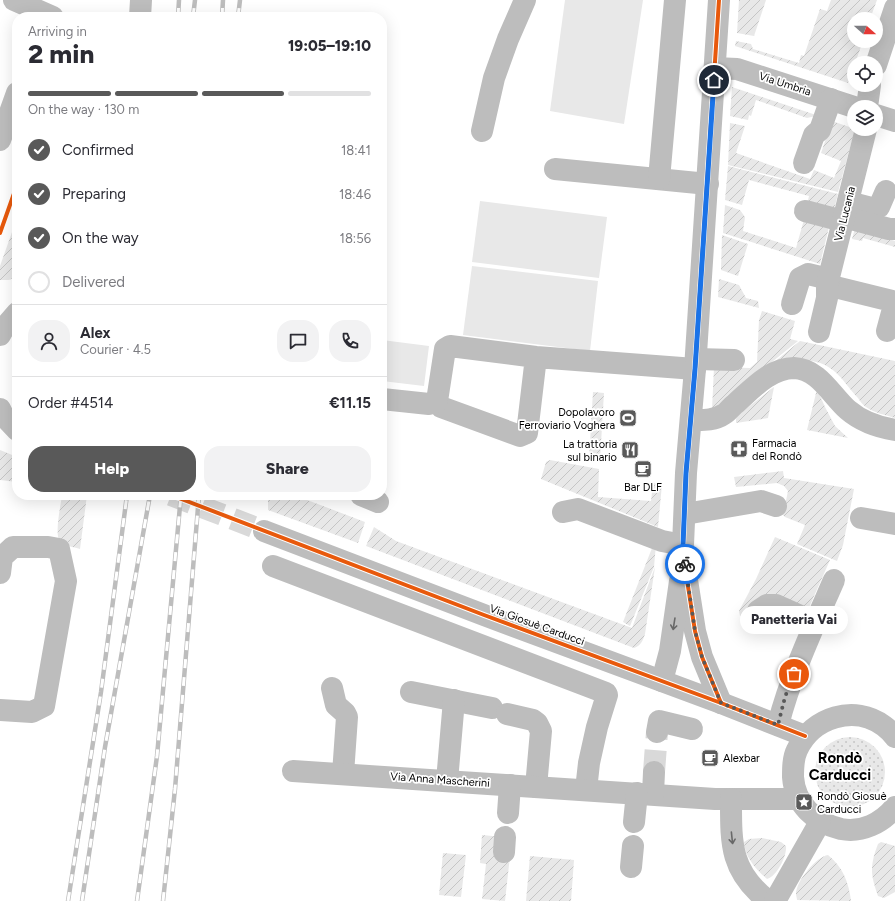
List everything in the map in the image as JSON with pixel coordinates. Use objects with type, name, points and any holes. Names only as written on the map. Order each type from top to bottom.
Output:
[{"type":"street","points":[[140,12],[141,0]]},
{"type":"street","points":[[482,131],[494,78],[508,39],[525,0]]},
{"type":"street","points":[[658,179],[675,0]]},
{"type":"street","points":[[662,681],[670,651],[684,551],[686,473],[708,184],[719,0]]},
{"type":"street","points":[[879,56],[893,19]]},
{"type":"street","name":"Via Umbria","points":[[715,68],[737,69],[847,105]]},
{"type":"street","points":[[804,163],[814,135],[820,130],[831,99]]},
{"type":"street","points":[[0,140],[12,106]]},
{"type":"street","points":[[883,117],[895,121]]},
{"type":"street","name":"Via Lucania","points":[[819,332],[845,213],[864,136]]},
{"type":"street","points":[[555,169],[708,184]]},
{"type":"street","points":[[805,211],[845,213],[876,209],[879,208],[886,191]]},
{"type":"street","points":[[845,213],[889,229],[895,228]]},
{"type":"street","points":[[792,304],[800,278],[808,274],[828,288],[892,301],[894,305],[887,331]]},
{"type":"street","points":[[0,335],[12,319]]},
{"type":"street","points":[[536,356],[527,433],[520,436],[441,407],[437,401],[445,349],[450,346],[536,356],[695,364],[734,360]]},
{"type":"street","points":[[691,420],[706,420],[724,414],[768,376],[783,369],[794,368],[804,369],[813,373],[848,410],[869,424],[895,430]]},
{"type":"street","points":[[387,400],[429,404],[437,401]]},
{"type":"street","points":[[0,409],[3,415],[12,425]]},
{"type":"street","points":[[685,514],[761,501],[776,506]]},
{"type":"street","points":[[563,512],[578,509],[684,551]]},
{"type":"street","points":[[861,518],[895,524]]},
{"type":"street","name":"Via Giosuè Carducci","points":[[264,531],[805,736]]},
{"type":"street","points":[[0,573],[2,557],[13,547],[48,547],[59,549],[66,581],[44,706],[32,712],[0,710]]},
{"type":"street","points":[[684,551],[695,631],[702,657],[721,703]]},
{"type":"street","points":[[274,566],[606,693],[607,695],[597,727],[589,763],[586,790]]},
{"type":"street","points":[[778,725],[785,697],[797,665],[834,580]]},
{"type":"street","points":[[758,611],[767,605],[776,605],[816,623]]},
{"type":"street","points":[[332,688],[336,705],[345,713],[347,717],[343,774]]},
{"type":"street","points":[[410,692],[454,700],[500,711],[533,720],[537,723],[541,731],[536,787]]},
{"type":"street","points":[[447,781],[454,700]]},
{"type":"street","points":[[891,817],[871,826],[845,830],[820,822],[799,799],[794,784],[792,767],[796,750],[805,736],[818,724],[834,717],[852,715],[869,718],[884,726],[895,737]]},
{"type":"street","points":[[657,732],[659,721],[692,729]]},
{"type":"street","name":"Via Anna Mascherini","points":[[293,771],[731,799],[799,799]]},
{"type":"street","points":[[634,822],[654,772]]},
{"type":"street","points":[[508,813],[510,785]]},
{"type":"street","points":[[731,799],[731,840],[736,861],[744,877],[757,892],[768,901]]},
{"type":"street","points":[[775,901],[820,822]]},
{"type":"shaded area","points":[[565,0],[643,0],[624,124],[550,111]]},
{"type":"shaded area","points":[[739,0],[766,0],[754,36],[737,33]]},
{"type":"shaded area","points":[[831,0],[877,0],[873,12],[847,12],[847,48],[860,48],[858,56],[847,56],[847,83],[735,46],[736,41],[751,44],[753,49],[799,63],[801,55],[804,56],[820,9],[827,11]]},
{"type":"shaded area","points":[[732,87],[816,116],[807,118],[756,100],[751,116],[749,115],[748,120],[730,116]]},
{"type":"shaded area","points":[[832,121],[847,126],[847,136],[853,136],[838,192],[728,165],[730,123],[745,126],[736,153],[810,179],[814,170],[834,178],[841,161],[821,153]]},
{"type":"shaded area","points":[[728,166],[838,194],[833,213],[807,205],[809,196],[749,180],[742,205],[725,200]]},
{"type":"shaded area","points":[[480,201],[607,217],[599,278],[472,262]]},
{"type":"shaded area","points":[[725,205],[740,210],[745,217],[743,231],[796,248],[805,216],[830,223],[820,264],[723,233]]},
{"type":"shaded area","points":[[855,228],[895,241],[895,247],[863,238],[862,241],[852,239]]},
{"type":"shaded area","points":[[12,232],[12,278],[0,280],[0,266]]},
{"type":"shaded area","points":[[722,235],[748,244],[738,276],[721,270]]},
{"type":"shaded area","points":[[472,266],[598,281],[590,351],[463,335]]},
{"type":"shaded area","points":[[719,279],[739,285],[746,298],[758,301],[759,308],[718,297]]},
{"type":"shaded area","points":[[762,311],[795,321],[790,339],[798,341],[712,410],[714,367],[750,368],[757,362],[759,320]]},
{"type":"shaded area","points":[[387,341],[429,346],[424,386],[387,382]]},
{"type":"shaded area","points":[[800,341],[895,361],[895,418],[866,407],[838,375],[827,366],[812,361],[802,360],[772,364]]},
{"type":"shaded area","points":[[774,387],[768,418],[736,423],[738,415]]},
{"type":"shaded area","points":[[817,389],[835,426],[848,438],[807,430]]},
{"type":"shaded area","points":[[593,392],[604,393],[600,460],[589,459]]},
{"type":"shaded area","points":[[0,450],[12,455],[12,481],[0,480]]},
{"type":"shaded area","points":[[550,460],[599,469],[598,497],[651,501],[653,483],[662,484],[658,527],[541,479],[546,462]]},
{"type":"shaded area","points":[[783,471],[784,478],[854,489],[843,545],[837,561],[797,544],[805,525],[783,515],[788,491],[784,486],[777,483],[736,487],[734,477]]},
{"type":"shaded area","points":[[61,500],[86,500],[80,549],[64,544],[58,538]]},
{"type":"shaded area","points":[[268,500],[307,500],[365,522],[358,543],[268,510]]},
{"type":"shaded area","points":[[374,527],[396,541],[632,628],[655,567],[645,634],[640,644],[634,648],[366,546]]},
{"type":"shaded area","points":[[775,537],[830,560],[807,612],[758,601],[750,620],[740,616],[739,611],[756,579]]},
{"type":"shaded area","points":[[654,543],[656,544],[654,567],[630,626],[623,622]]},
{"type":"shaded area","points":[[850,737],[863,740],[875,747],[882,759],[885,772],[882,785],[875,797],[863,804],[850,807],[837,804],[825,797],[818,785],[815,772],[818,759],[825,747],[837,740]]},
{"type":"shaded area","points":[[482,835],[512,838],[505,901],[482,899],[486,864],[480,863]]},
{"type":"shaded area","points":[[762,838],[781,842],[786,846],[785,855],[781,865],[771,877],[767,879],[752,863],[746,853],[744,842],[749,839]]},
{"type":"shaded area","points":[[881,842],[895,846],[895,892],[884,898],[878,896],[872,875],[872,864],[875,851],[878,844]]},
{"type":"shaded area","points":[[443,853],[466,855],[461,897],[439,895]]},
{"type":"shaded area","points":[[828,855],[838,865],[847,882],[851,901],[797,900],[797,889],[803,876],[818,860]]},
{"type":"shaded area","points":[[530,856],[574,860],[571,901],[526,901]]},
{"type":"tunnel","points":[[184,500],[264,531]]},
{"type":"tunnel","points":[[654,772],[657,732]]},
{"type":"railway","points":[[178,12],[179,0]]},
{"type":"railway","points":[[194,12],[195,0]]},
{"type":"railway","points":[[222,12],[223,0]]},
{"type":"railway","points":[[239,12],[240,0]]},
{"type":"railway","points":[[68,901],[101,692],[126,500]]},
{"type":"railway","points":[[82,901],[105,747],[149,500]]},
{"type":"railway","points":[[137,901],[157,756],[181,500]]},
{"type":"railway","points":[[163,901],[175,789],[199,500]]},
{"type":"cycle path","points":[[719,0],[695,369],[686,473],[683,545],[695,631],[702,657],[721,703]]},
{"type":"cycle path","points":[[0,233],[12,199]]},
{"type":"cycle path","points":[[184,500],[805,736]]},
{"type":"way so far","points":[[685,564],[686,580],[695,631],[702,657],[721,703],[778,725],[785,697],[794,674]]},
{"type":"place","name":"Dopolavoro Ferroviario Voghera","points":[[628,418]]},
{"type":"place","name":"Farmacia del Rondò","points":[[739,449]]},
{"type":"place","name":"La trattoria sul binario","points":[[630,450]]},
{"type":"place","name":"Bar DLF","points":[[643,469]]},
{"type":"place","name":"Panetteria Vai","points":[[794,674]]},
{"type":"place","name":"Alexbar","points":[[710,758]]},
{"type":"place","name":"Rondò Giosuè Carducci","points":[[804,802]]},
{"type":"district","name":"Rondò Carducci","points":[[840,766]]},
{"type":"route","points":[[685,564],[683,545],[686,473],[695,369],[714,80]]}]
